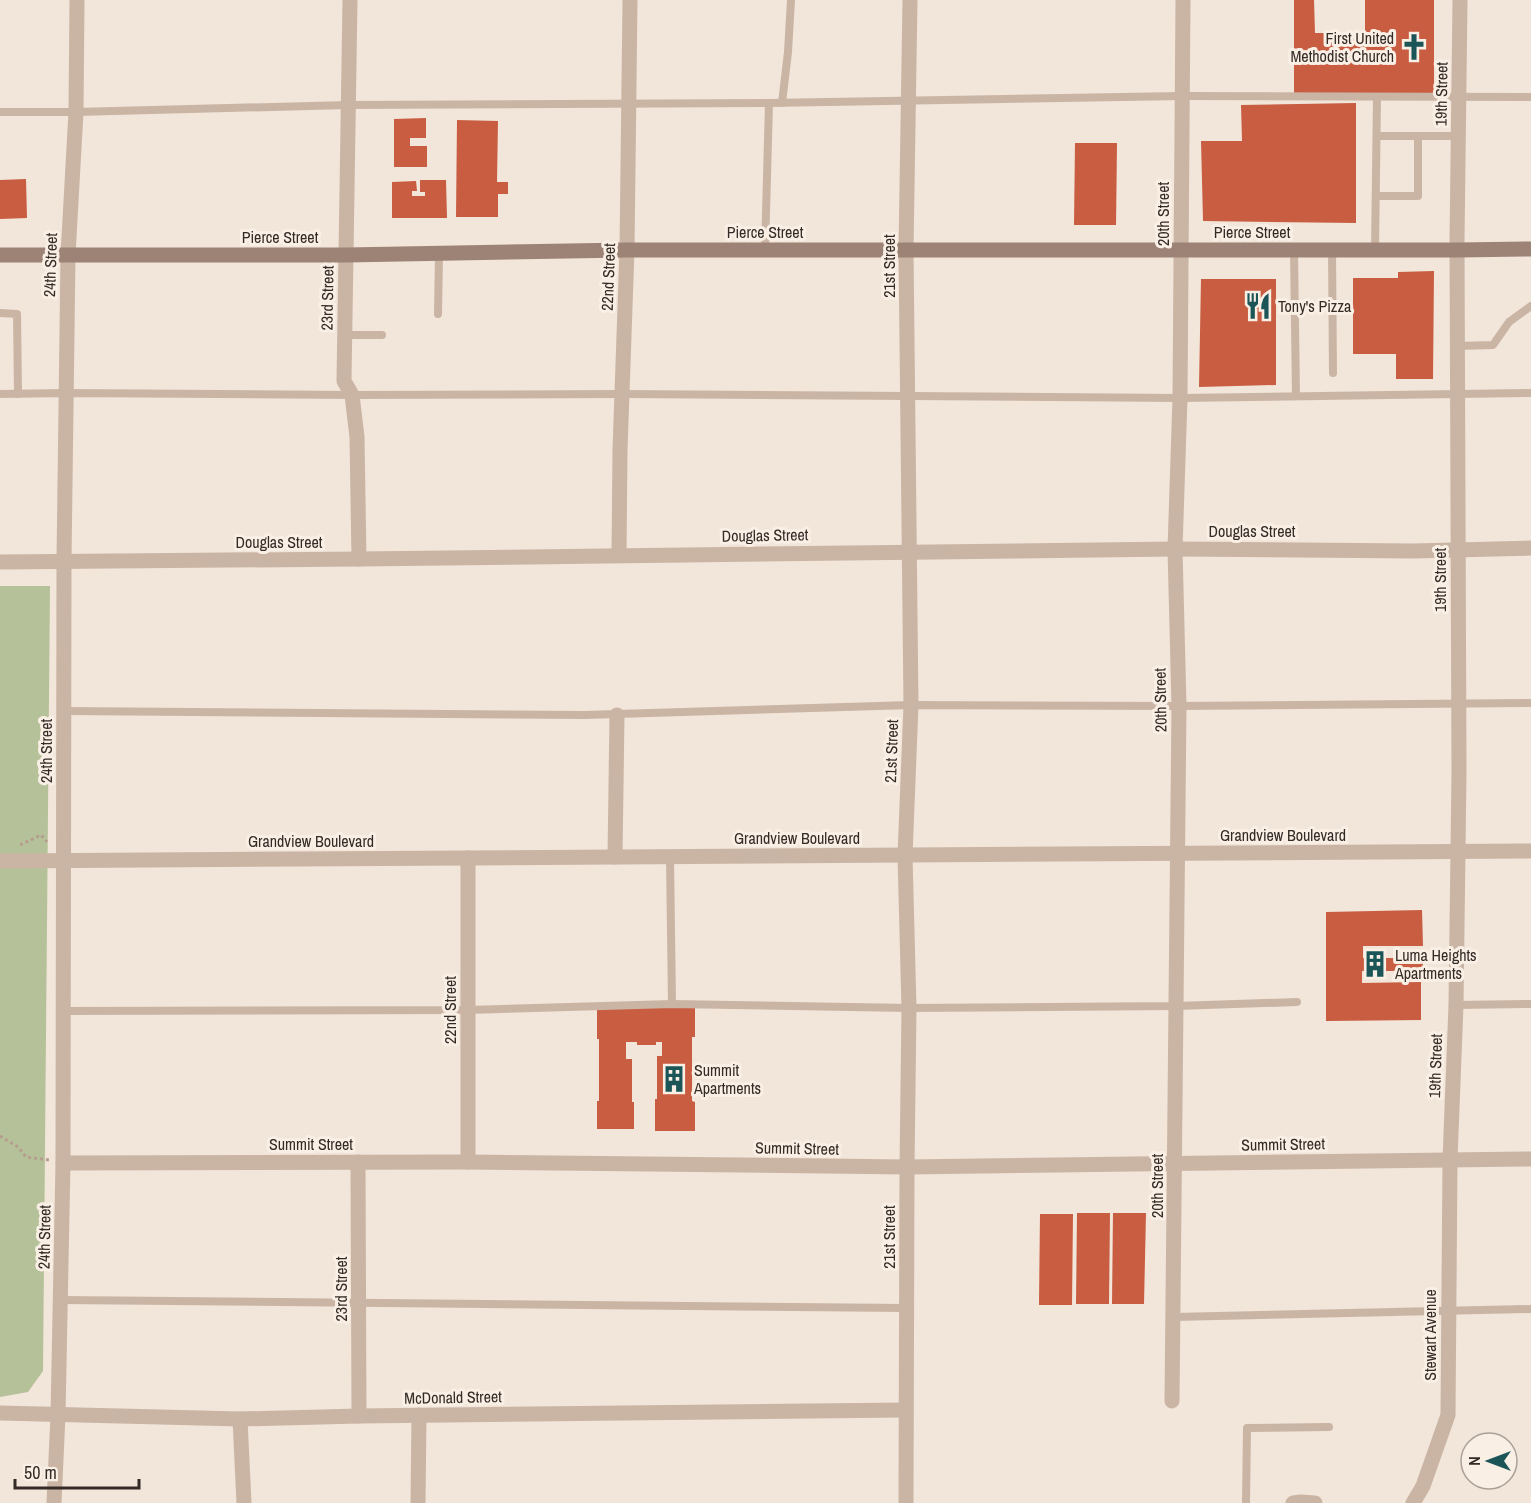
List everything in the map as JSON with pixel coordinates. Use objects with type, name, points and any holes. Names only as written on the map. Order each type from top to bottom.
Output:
[{"type":"main road","name":"Pierce Street","points":[[0,255],[346,255],[627,250],[1531,249]]},
{"type":"street","name":"24th Street","points":[[54,1503],[63,1163],[64,561],[68,255],[76,112],[77,0]]},
{"type":"street","name":"23rd Street","points":[[350,0],[344,335],[345,381],[352,395],[357,437],[359,559]]},
{"type":"street","name":"22nd Street","points":[[619,555],[627,250],[630,0]]},
{"type":"street","name":"21st Street","points":[[906,1503],[909,1008],[905,856],[911,705],[906,250],[910,0]]},
{"type":"street","name":"20th Street","points":[[1172,1401],[1179,706],[1175,549],[1180,398],[1183,0]]},
{"type":"street","name":"19th Street","points":[[1450,1161],[1456,1005],[1458,852],[1457,250],[1461,0]]},
{"type":"street","name":"Douglas Street","points":[[0,562],[846,552],[1175,549],[1414,551],[1531,548]]},
{"type":"street","points":[[615,857],[617,715]]},
{"type":"street","name":"Grandview Boulevard","points":[[0,861],[1531,851]]},
{"type":"street","name":"22nd Street","points":[[468,858],[468,1162]]},
{"type":"street","name":"Summit Street","points":[[63,1163],[468,1162],[907,1167],[1531,1159]]},
{"type":"street","name":"Stewart Avenue","points":[[1413,1503],[1423,1486],[1448,1415],[1450,1161]]},
{"type":"street","name":"23rd Street","points":[[358,1162],[359,1416]]},
{"type":"street","name":"McDonald Street","points":[[0,1413],[240,1419],[906,1410]]},
{"type":"street","points":[[418,1503],[419,1415]]},
{"type":"street","points":[[240,1419],[244,1503]]},
{"type":"street","points":[[1293,1503],[1315,1503]]},
{"type":"lane","points":[[782,103],[791,0]]},
{"type":"lane","points":[[0,112],[348,105],[908,102],[1182,96],[1531,97]]},
{"type":"lane","points":[[1375,250],[1377,97]]},
{"type":"lane","points":[[765,250],[769,103]]},
{"type":"lane","points":[[1377,136],[1458,136]]},
{"type":"lane","points":[[1377,196],[1418,196],[1418,136]]},
{"type":"lane","points":[[1294,250],[1296,396]]},
{"type":"lane","points":[[1332,250],[1333,373]]},
{"type":"lane","points":[[438,314],[439,254]]},
{"type":"lane","points":[[1458,346],[1493,345],[1509,322],[1531,306]]},
{"type":"lane","points":[[0,313],[17,314],[18,394]]},
{"type":"lane","points":[[344,335],[382,335]]},
{"type":"lane","points":[[0,394],[622,394],[1180,398],[1531,393]]},
{"type":"lane","points":[[64,711],[617,715],[911,705],[1179,706],[1531,703]]},
{"type":"lane","points":[[670,857],[672,1004]]},
{"type":"lane","points":[[63,1011],[468,1010],[672,1004],[909,1008],[1176,1006],[1297,1002]]},
{"type":"lane","points":[[1456,1005],[1531,1004]]},
{"type":"lane","points":[[60,1300],[907,1308]]},
{"type":"lane","points":[[1173,1317],[1531,1309]]},
{"type":"lane","points":[[1246,1503],[1247,1428],[1329,1427]]},
{"type":"path","points":[[0,1136],[18,1147],[26,1157],[63,1163]]},
{"type":"green space","points":[[0,586],[50,586],[43,1371],[28,1392],[0,1397]]},
{"type":"building","points":[[1294,0],[1314,0],[1315,33],[1365,33],[1365,0],[1434,0],[1434,93],[1294,93]]},
{"type":"building","points":[[1356,103],[1356,223],[1203,221],[1201,141],[1242,141],[1241,105]]},
{"type":"building","points":[[426,118],[426,138],[410,138],[410,146],[427,146],[427,167],[394,167],[394,119]]},
{"type":"building","points":[[457,120],[498,121],[497,182],[508,182],[508,194],[498,194],[498,217],[456,217]]},
{"type":"building","points":[[1075,143],[1117,143],[1116,225],[1074,225]]},
{"type":"building","points":[[26,179],[27,218],[0,219],[0,180]]},
{"type":"building","points":[[420,180],[446,180],[447,218],[392,218],[392,182],[416,181],[417,191],[412,191],[412,196],[425,196],[425,192],[420,192]]},
{"type":"building","points":[[1434,271],[1433,379],[1396,379],[1396,354],[1353,354],[1353,278],[1398,278],[1398,272]]},
{"type":"building","points":[[1201,279],[1276,279],[1276,385],[1199,387]]},
{"type":"building","name":"Luma Heights Apartments","points":[[1422,910],[1423,946],[1363,946],[1363,958],[1423,958],[1423,971],[1362,971],[1362,983],[1421,982],[1421,1020],[1326,1021],[1326,912]]},
{"type":"building","name":"Summit Apartments","points":[[597,1008],[695,1008],[695,1037],[692,1037],[692,1101],[695,1102],[695,1131],[655,1131],[657,1056],[662,1056],[662,1042],[656,1042],[656,1045],[637,1045],[637,1042],[626,1042],[626,1059],[632,1059],[634,1129],[597,1129],[599,1039],[597,1039]]},
{"type":"building","points":[[1077,1213],[1110,1213],[1109,1304],[1076,1304]]},
{"type":"building","points":[[1113,1213],[1146,1213],[1144,1304],[1112,1304]]},
{"type":"building","points":[[1040,1214],[1073,1214],[1072,1305],[1039,1305]]},
{"type":"place","name":"First United Methodist Church","points":[[1414,47]]},
{"type":"place","name":"Tony's Pizza","points":[[1258,306]]},
{"type":"place","name":"Luma Heights Apartments","points":[[1375,964]]},
{"type":"place","name":"Summit Apartments","points":[[674,1079]]}]
